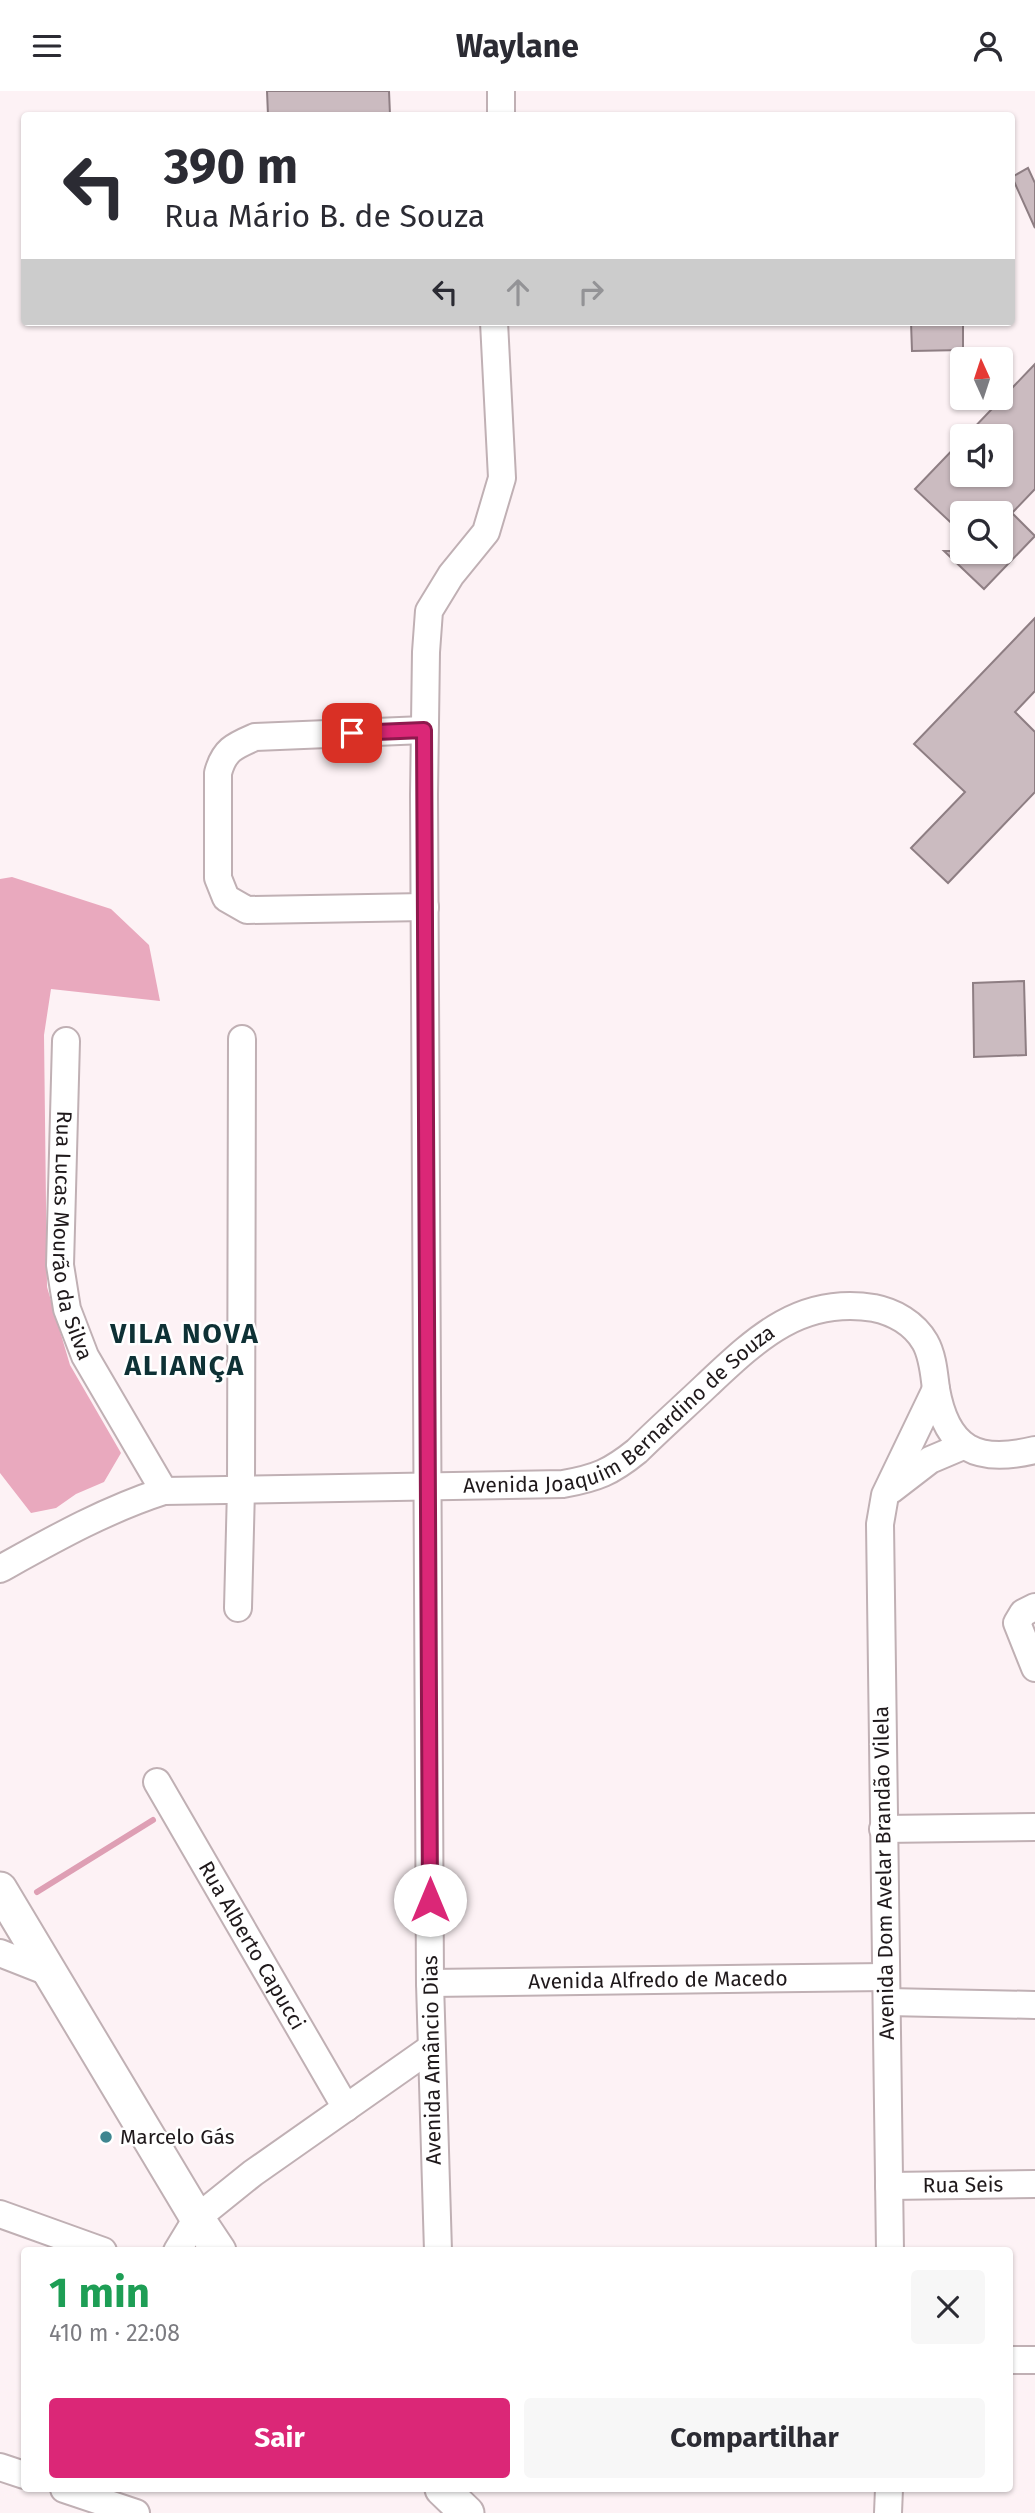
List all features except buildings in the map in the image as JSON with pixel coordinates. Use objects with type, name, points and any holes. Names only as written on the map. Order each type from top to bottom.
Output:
[{"type":"main road","points":[[0,1889],[216,2247]]},
{"type":"street","points":[[484,91],[484,112]]},
{"type":"street","points":[[500,112],[501,91]]},
{"type":"street","name":"Avenida Amâncio Dias","points":[[438,2247],[430,1983],[424,730],[426,652],[429,611],[451,575],[486,531],[502,478],[494,326]]},
{"type":"street","points":[[424,730],[255,737],[238,744],[222,757],[218,773],[218,878],[226,898],[247,910],[425,907]]},
{"type":"street","points":[[238,1608],[241,1489],[242,1039]]},
{"type":"street","name":"Rua Lucas Mourão da Silva","points":[[66,1041],[60,1265],[67,1309],[85,1356],[164,1491]]},
{"type":"street","name":"Avenida Joaquim Bernardino de Souza","points":[[0,1569],[88,1520],[125,1503],[164,1491],[428,1487],[563,1483],[593,1479],[617,1467],[637,1451],[759,1338],[782,1322],[820,1309],[866,1307],[887,1310],[902,1318],[925,1343],[941,1411],[949,1429],[964,1446]]},
{"type":"street","name":"Avenida Dom Avelar Brandão Vilela","points":[[890,2247],[880,1524],[885,1495],[936,1389]]},
{"type":"street","points":[[885,1495],[930,1460],[964,1446],[994,1455],[1015,1455],[1035,1450]]},
{"type":"street","points":[[1035,1607],[1023,1613],[1017,1623],[1035,1668]]},
{"type":"street","name":"Rua Alberto Capucci","points":[[157,1781],[346,2108]]},
{"type":"street","points":[[883,1829],[1035,1826]]},
{"type":"street","points":[[0,1954],[48,1972]]},
{"type":"street","name":"Avenida Alfredo de Macedo","points":[[430,1983],[886,1989],[1035,2005]]},
{"type":"street","points":[[179,2247],[197,2218],[253,2173],[431,2047]]},
{"type":"street","name":"Rua Seis","points":[[889,2186],[1035,2184]]},
{"type":"street","points":[[0,2214],[92,2247]]},
{"type":"street","points":[[1013,2360],[1035,2360]]},
{"type":"street","points":[[0,2467],[21,2474]]},
{"type":"street","points":[[72,2492],[122,2511]]},
{"type":"street","points":[[888,2513],[889,2492]]},
{"type":"shaded area","points":[[12,877],[111,909],[149,945],[160,1001],[51,989],[44,1035],[47,1287],[70,1365],[121,1453],[104,1482],[76,1494],[56,1508],[31,1513],[0,1473],[0,879]]},
{"type":"waterway","points":[[37,1892],[153,1820]]},
{"type":"place","name":"Marcelo Gás","points":[[106,2137]]},
{"type":"district","name":"VILA NOVA ALIANÇA","points":[[185,1349]]},
{"type":"route","points":[[352,733],[424,730],[430,1900]]}]
